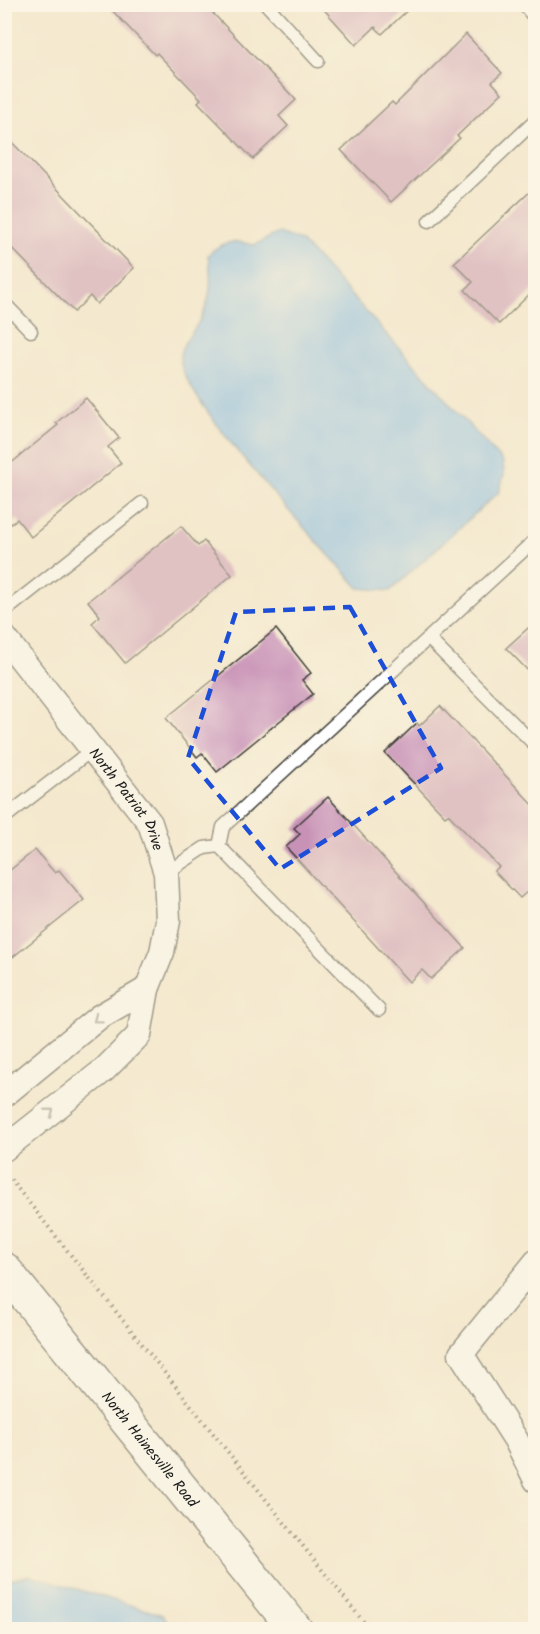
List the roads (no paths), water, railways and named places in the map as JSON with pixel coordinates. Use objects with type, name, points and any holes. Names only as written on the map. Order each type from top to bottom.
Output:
[{"type":"main road","name":"North Hainesville Road","points":[[4,1269],[296,1629]]},
{"type":"street","points":[[531,4],[536,10]]},
{"type":"street","name":"North Patriot Drive","points":[[4,637],[150,823],[166,873],[166,931],[162,952],[147,989],[139,1035],[104,1070],[4,1149]]},
{"type":"street","points":[[4,1095],[99,1017],[147,989]]},
{"type":"street","points":[[536,1262],[461,1354],[516,1440],[536,1480]]},
{"type":"lane","points":[[266,4],[318,61]]},
{"type":"lane","points":[[429,221],[536,120]]},
{"type":"lane","points":[[4,303],[32,331]]},
{"type":"lane","points":[[4,612],[142,503]]},
{"type":"lane","points":[[219,846],[223,827],[536,538]]},
{"type":"lane","points":[[428,638],[536,746]]},
{"type":"lane","points":[[4,818],[93,749]]},
{"type":"lane","points":[[166,873],[204,848],[219,846]]},
{"type":"lane","points":[[219,846],[379,1010]]},
{"type":"water","points":[[279,233],[300,241],[318,259],[503,462],[504,475],[499,492],[390,591],[359,588],[256,474],[202,404],[185,376],[180,356],[207,302],[210,284],[208,255],[219,246],[229,242],[254,245]]},
{"type":"water","points":[[30,1575],[163,1615],[173,1629],[5,1629],[5,1581]]}]
